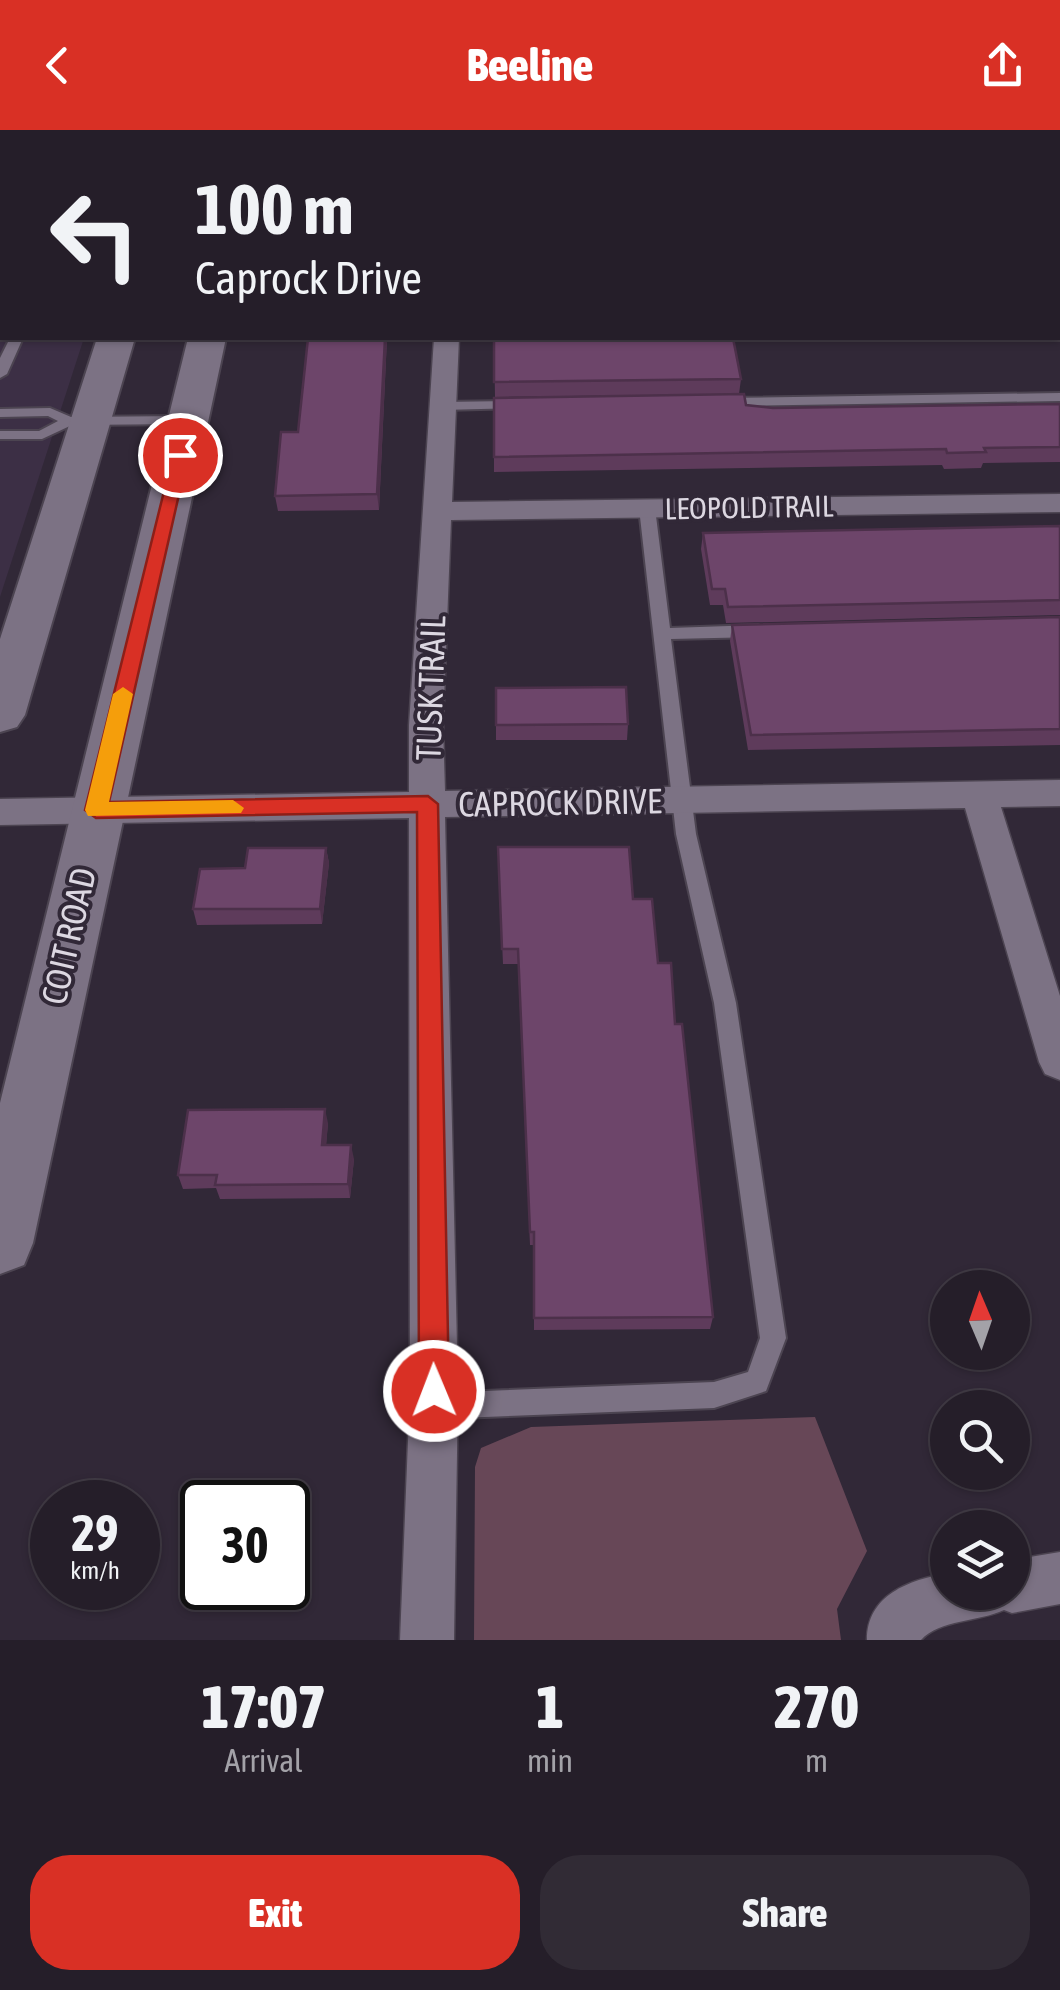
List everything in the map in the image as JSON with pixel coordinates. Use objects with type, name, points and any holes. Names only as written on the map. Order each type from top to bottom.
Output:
[{"type":"main road","points":[[0,715],[80,421],[115,340]]},
{"type":"main road","name":"COIT ROAD","points":[[0,1242],[96,810],[208,340]]},
{"type":"street","name":"TUSK TRAIL","points":[[427,1640],[434,1406],[426,726],[446,340]]},
{"type":"street","name":"LEOPOLD TRAIL","points":[[437,511],[1060,503]]},
{"type":"street","name":"CAPROCK DRIVE","points":[[0,812],[1060,794]]},
{"type":"street","points":[[979,795],[1060,1062]]},
{"type":"street","points":[[1030,1584],[1060,1578]]},
{"type":"street","points":[[894,1633],[920,1605],[930,1603]]},
{"type":"lane","points":[[0,374],[15,340]]},
{"type":"lane","points":[[701,402],[1060,398]]},
{"type":"lane","points":[[442,406],[542,404]]},
{"type":"lane","points":[[0,413],[50,412],[80,421],[188,420]]},
{"type":"lane","points":[[0,435],[42,434],[80,421]]},
{"type":"lane","points":[[434,1406],[714,1395],[757,1382],[773,1338],[725,1003],[686,834],[647,508]]},
{"type":"lane","points":[[662,634],[781,631]]},
{"type":"shaded area","points":[[0,340],[83,340],[0,597]]},
{"type":"shaded area","points":[[815,1417],[867,1551],[837,1609],[841,1640],[474,1640],[475,1467],[481,1448],[531,1427]]},
{"type":"building","points":[[308,340],[385,340],[377,494],[275,496],[281,432],[298,432]]},
{"type":"building","points":[[494,340],[733,340],[741,379],[494,382]]},
{"type":"building","points":[[744,394],[746,405],[773,408],[1060,404],[1060,447],[984,448],[986,452],[947,453],[946,449],[494,457],[494,398]]},
{"type":"building","points":[[1060,526],[1060,600],[728,607],[725,589],[712,589],[703,533]]},
{"type":"building","points":[[1060,617],[1060,729],[751,735],[732,625]]},
{"type":"building","points":[[626,687],[628,724],[496,725],[496,688]]},
{"type":"building","points":[[498,847],[629,847],[633,899],[652,899],[658,963],[671,963],[675,1024],[682,1024],[713,1317],[534,1318],[534,1232],[530,1232],[518,949],[502,949]]},
{"type":"building","points":[[248,848],[326,848],[320,909],[193,909],[200,869],[245,868]]},
{"type":"building","points":[[325,1109],[322,1145],[351,1145],[348,1184],[215,1185],[217,1175],[178,1175],[188,1110]]},
{"type":"slow traffic","points":[[123,694],[96,810],[233,808]]},
{"type":"route","points":[[180,455],[96,810],[428,804],[434,1391]]}]
